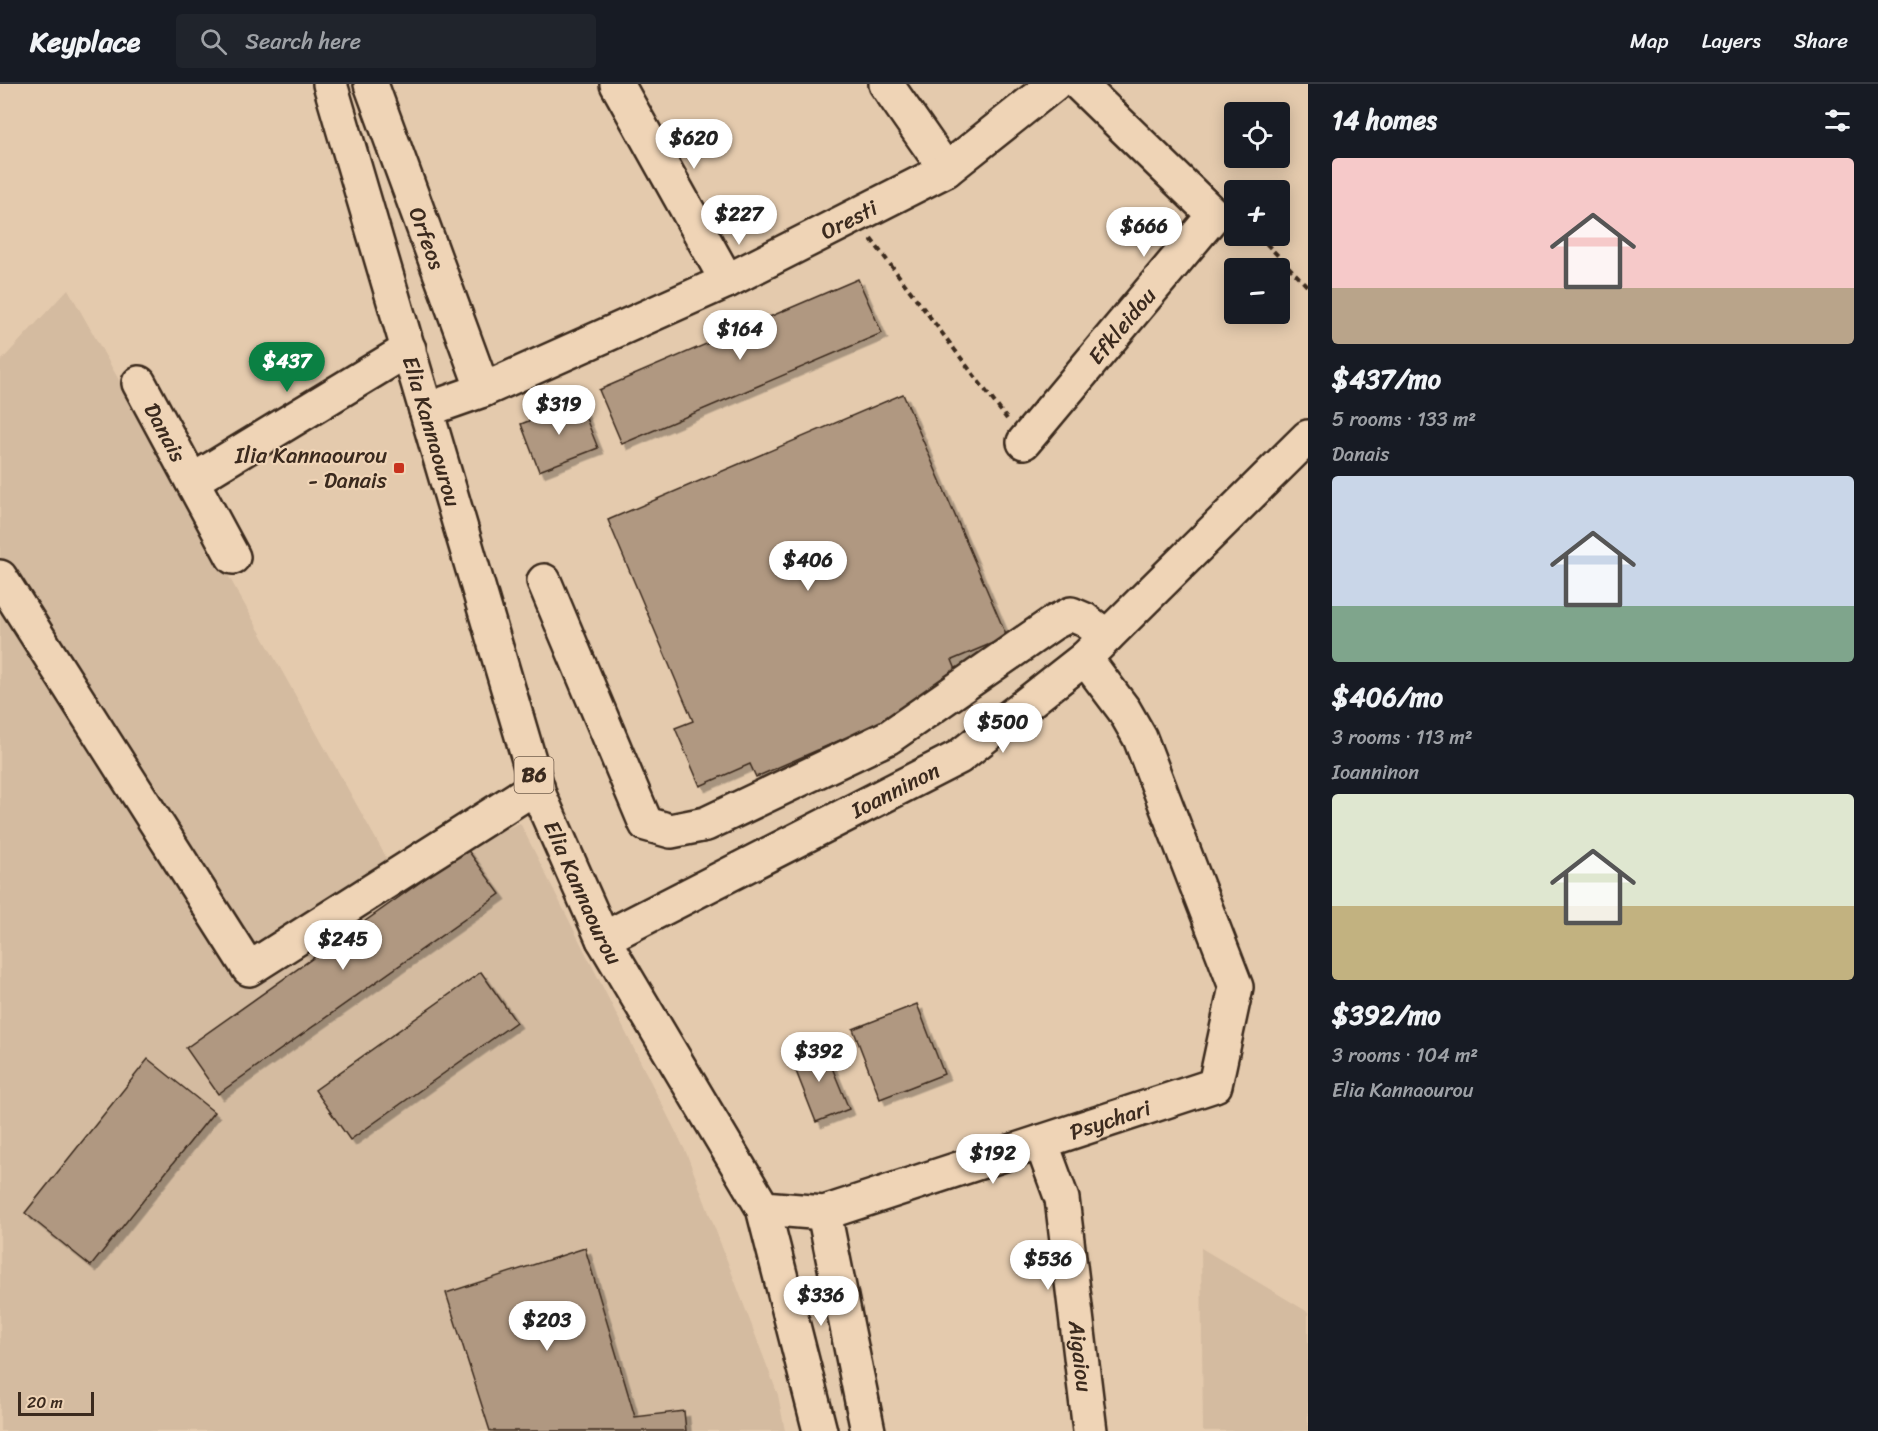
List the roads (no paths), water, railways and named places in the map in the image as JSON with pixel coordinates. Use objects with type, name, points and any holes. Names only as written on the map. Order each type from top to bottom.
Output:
[{"type":"street","name":"Elia Kannaourou","points":[[330,84],[537,786],[603,939],[763,1208],[820,1431]]},
{"type":"street","name":"Orfeos","points":[[371,84],[483,390]]},
{"type":"street","points":[[616,84],[727,281]]},
{"type":"street","points":[[886,84],[946,170]]},
{"type":"street","name":"Oresti","points":[[426,410],[483,390],[727,281],[946,170],[1054,84]]},
{"type":"street","name":"Efkleidou","points":[[1024,442],[1214,215],[1080,84]]},
{"type":"street","name":"Danais","points":[[192,481],[409,349]]},
{"type":"street","name":"Danais","points":[[139,383],[233,557]]},
{"type":"street","name":"Ioanninon","points":[[603,939],[959,757],[1096,647],[1308,437]]},
{"type":"street","points":[[0,578],[249,969],[537,786]]},
{"type":"street","points":[[544,581],[646,825],[671,831],[687,830],[706,824],[889,737],[1053,623],[1071,614],[1085,620],[1096,647]]},
{"type":"street","name":"Psychari","points":[[763,1208],[824,1213],[1215,1085],[1236,987],[1140,738],[1124,710],[1096,647]]},
{"type":"street","name":"Aigaiou","points":[[1041,1142],[1062,1199],[1090,1431]]},
{"type":"street","points":[[824,1213],[868,1431]]},
{"type":"place","name":"Ilia Kannaourou - Danais","points":[[399,468]]}]
